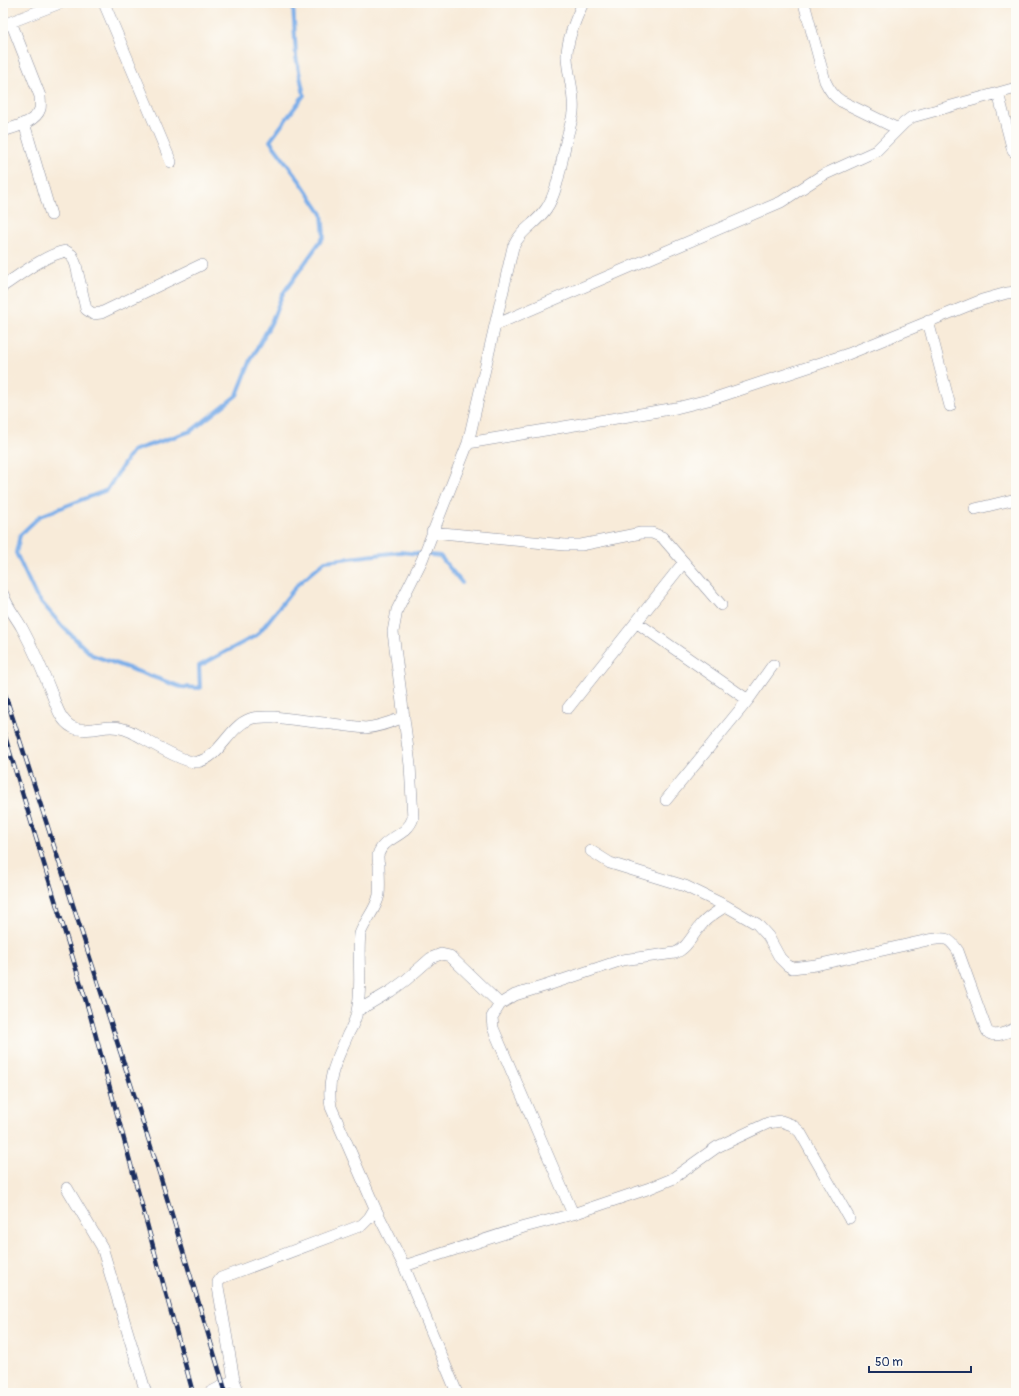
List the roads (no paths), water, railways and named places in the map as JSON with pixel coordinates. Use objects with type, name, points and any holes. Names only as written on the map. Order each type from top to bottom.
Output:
[{"type":"street","points":[[3,130],[34,118],[40,109],[40,96],[7,24],[60,3]]},
{"type":"street","points":[[104,3],[171,162]]},
{"type":"street","points":[[457,1393],[404,1266],[374,1208],[331,1107],[329,1094],[330,1081],[334,1067],[357,1011],[359,996],[360,934],[362,928],[377,904],[380,888],[378,855],[389,842],[411,825],[412,818],[410,765],[393,632],[394,621],[397,610],[422,560],[468,443],[516,239],[522,231],[542,214],[547,207],[556,184],[573,112],[573,97],[567,50],[583,3]]},
{"type":"street","points":[[804,3],[829,91],[841,102],[898,129]]},
{"type":"street","points":[[495,325],[781,202],[821,176],[876,151],[912,117],[1016,88]]},
{"type":"street","points":[[998,93],[1013,151]]},
{"type":"street","points":[[24,123],[51,215]]},
{"type":"street","points":[[3,286],[49,257],[59,252],[66,251],[72,255],[76,264],[86,309],[93,314],[101,313],[201,265]]},
{"type":"street","points":[[468,443],[676,408],[712,399],[848,354],[982,300],[1016,292]]},
{"type":"street","points":[[928,321],[950,406]]},
{"type":"street","points":[[975,509],[1016,499]]},
{"type":"street","points":[[432,534],[565,546],[652,533],[662,538],[721,605]]},
{"type":"street","points":[[568,708],[684,562]]},
{"type":"street","points":[[3,594],[46,678],[64,721],[80,729],[112,727],[122,728],[182,759],[194,763],[206,759],[216,751],[240,725],[250,719],[274,717],[365,728],[375,727],[404,717]]},
{"type":"street","points":[[636,622],[748,700]]},
{"type":"street","points":[[666,800],[748,700],[773,666]]},
{"type":"street","points":[[590,851],[610,863],[685,886],[726,906],[757,924],[768,936],[780,958],[792,968],[816,965],[928,940],[946,939],[952,942],[958,951],[988,1032],[1002,1034],[1016,1028]]},
{"type":"street","points":[[573,1214],[493,1028],[492,1016],[500,1004],[515,995],[622,960],[675,953],[680,951],[685,947],[703,923],[726,906]]},
{"type":"street","points":[[357,1011],[391,991],[431,958],[441,954],[450,956],[500,1004]]},
{"type":"street","points":[[404,1266],[524,1227],[573,1214],[650,1188],[672,1179],[718,1147],[768,1123],[781,1121],[792,1124],[800,1132],[849,1218]]},
{"type":"street","points":[[67,1188],[102,1247],[146,1393]]},
{"type":"street","points":[[239,1393],[234,1380],[218,1287],[220,1278],[362,1224],[370,1218],[374,1208]]},
{"type":"street","points":[[209,1393],[234,1380]]},
{"type":"waterway","points":[[293,3],[296,57],[304,95],[270,141],[322,214],[324,236],[282,295],[272,321],[251,360],[237,395],[191,431],[132,451],[107,490],[40,516],[20,535],[16,553],[36,596],[63,627],[92,655],[181,687],[200,688],[199,666],[257,635],[298,584],[325,561],[400,552],[440,556],[462,583]]},
{"type":"railway","points":[[3,688],[159,1172],[226,1393]]},
{"type":"railway","points":[[3,730],[89,1011],[193,1393]]}]
